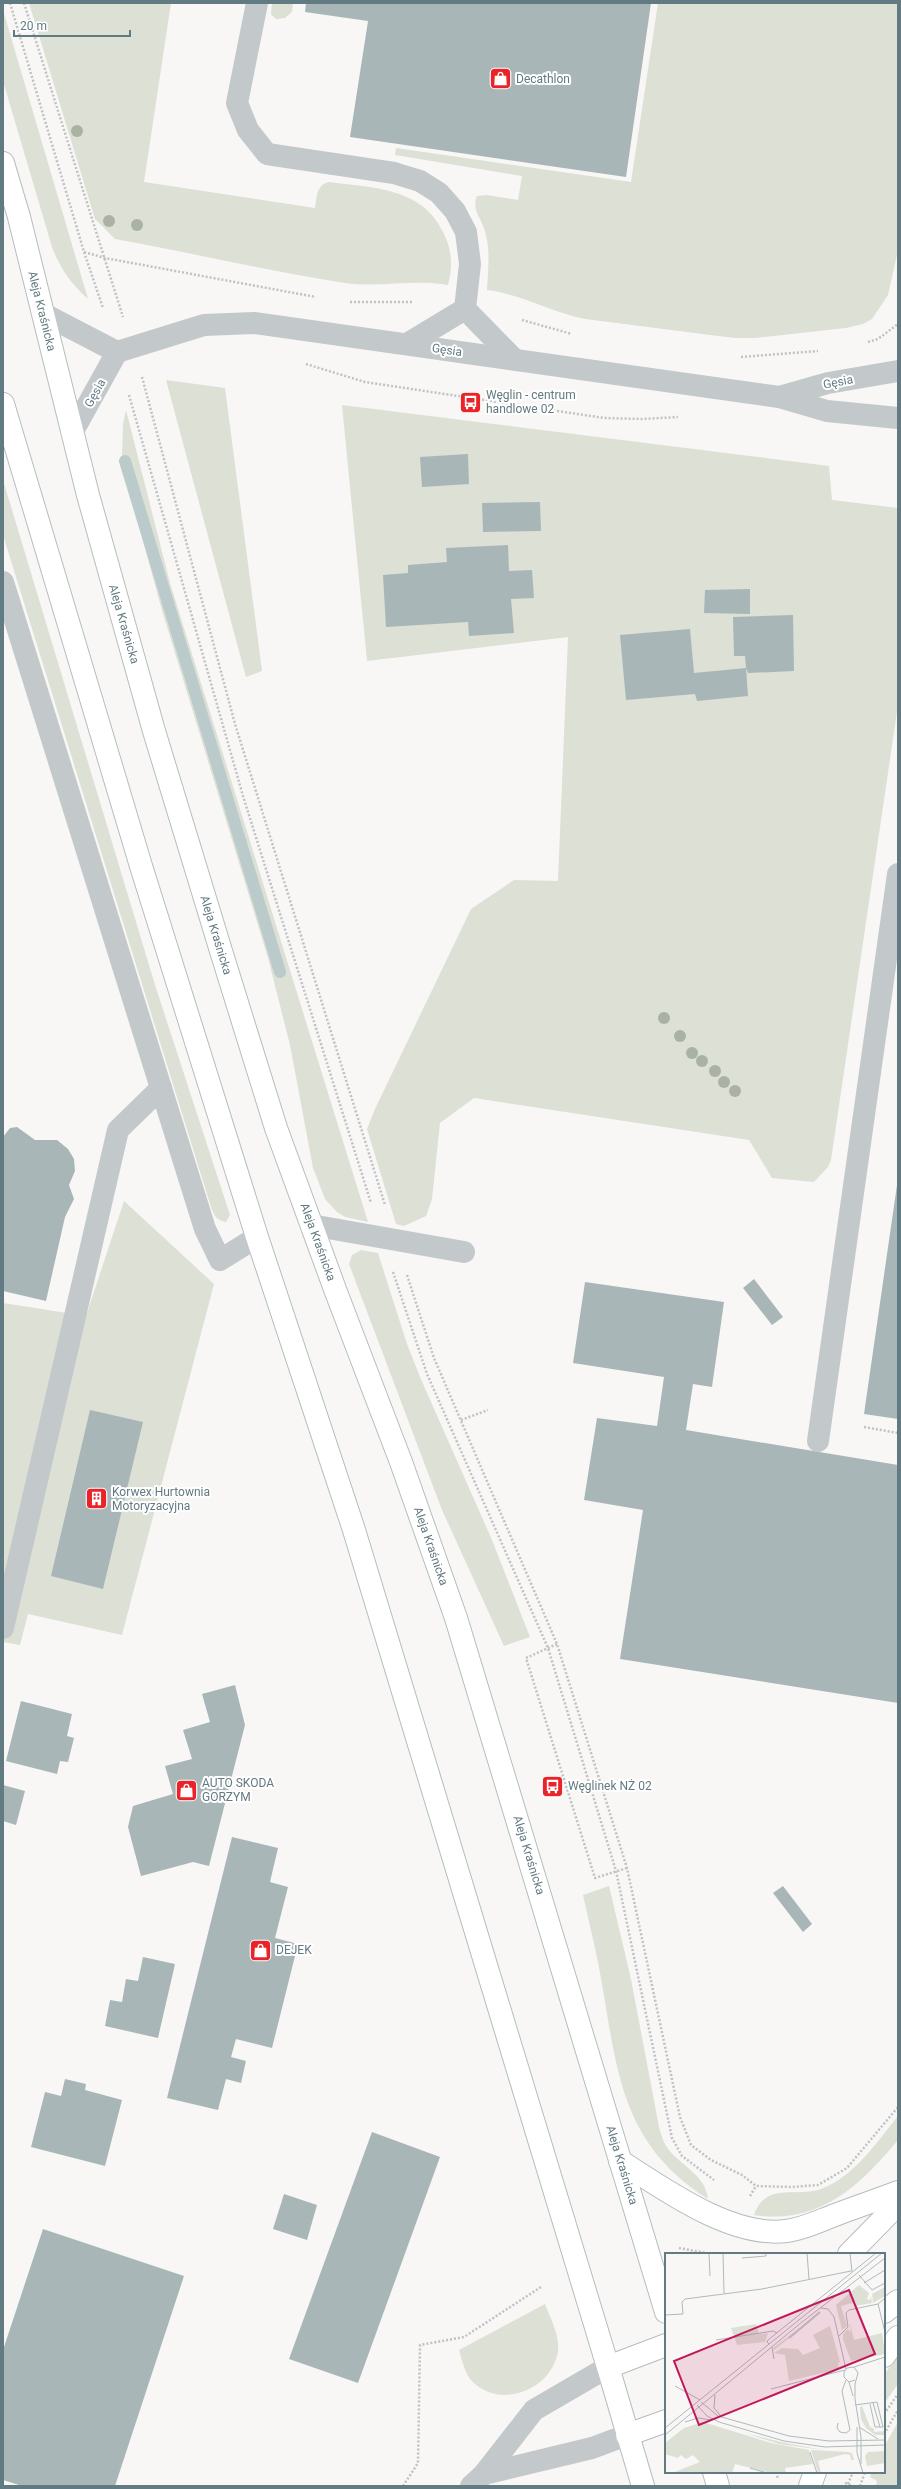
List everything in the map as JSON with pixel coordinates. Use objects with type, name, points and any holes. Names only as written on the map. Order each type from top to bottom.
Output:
[{"type":"main road","name":"Aleja Kraśnicka","points":[[3,163],[72,433],[154,731],[276,1128],[401,1462],[456,1618],[665,2309]]},
{"type":"main road","points":[[3,404],[143,874],[257,1237],[354,1530],[643,2486]]},
{"type":"main road","points":[[620,2161],[690,2205],[716,2218],[764,2230],[785,2232],[804,2227],[898,2192]]},
{"type":"main road","points":[[850,2253],[898,2204]]},
{"type":"main road","points":[[885,2311],[898,2301]]},
{"type":"main road","points":[[885,2355],[898,2337]]},
{"type":"main road","points":[[608,2367],[665,2345]]},
{"type":"main road","points":[[627,2435],[665,2421]]},
{"type":"main road","points":[[714,2473],[718,2486]]},
{"type":"main road","points":[[810,2486],[815,2473]]},
{"type":"street","points":[[257,3],[237,103],[248,130],[267,154],[394,173],[420,181],[439,193],[455,211],[466,232],[470,264],[465,309]]},
{"type":"street","points":[[407,344],[465,309]]},
{"type":"street","points":[[465,309],[514,359]]},
{"type":"street","points":[[42,313],[125,349]]},
{"type":"street","name":"Gęsia","points":[[72,433],[125,349],[204,324],[254,323],[779,397],[826,411],[898,418]]},
{"type":"street","name":"Gęsia","points":[[779,397],[828,383],[898,371]]},
{"type":"street","points":[[3,582],[205,1229],[220,1260],[257,1237]]},
{"type":"street","points":[[818,1442],[898,874]]},
{"type":"street","points":[[3,1628],[118,1130],[161,1088]]},
{"type":"street","points":[[312,1224],[464,1252]]},
{"type":"street","points":[[477,2480],[534,2410],[608,2367]]},
{"type":"street","points":[[477,2480],[592,2448],[627,2435]]},
{"type":"path","points":[[10,3],[84,252],[125,349],[235,724],[389,1238],[427,1374],[548,1648],[616,1871],[672,2138],[682,2156],[713,2178],[715,2184]]},
{"type":"path","points":[[24,3],[105,258],[125,349],[243,796],[389,1238],[434,1358],[557,1644],[626,1868],[680,2117],[691,2145],[710,2160],[742,2175],[756,2186],[818,2184],[846,2168],[898,2108]]},
{"type":"path","points":[[84,252],[105,258]]},
{"type":"path","points":[[304,364],[365,382],[604,418],[642,419],[681,417]]},
{"type":"path","points":[[461,1420],[488,1410]]},
{"type":"path","points":[[864,1427],[898,1433]]},
{"type":"path","points":[[557,1644],[526,1658],[595,1878],[626,1868]]},
{"type":"path","points":[[673,2247],[706,2253]]},
{"type":"path","points":[[403,2486],[418,2463],[420,2345],[464,2337],[541,2287]]},
{"type":"path","points":[[885,2413],[898,2394]]},
{"type":"path","points":[[885,2432],[898,2410]]},
{"type":"path","points":[[848,2484],[853,2473]]},
{"type":"path","points":[[860,2486],[865,2473]]},
{"type":"shaded area","points":[[29,3],[171,3],[144,182],[315,208],[319,189],[329,182],[394,192],[409,198],[422,206],[434,217],[443,232],[451,258],[451,271],[448,285],[435,283],[371,285],[345,283],[115,239],[95,219]]},
{"type":"shaded area","points":[[272,3],[293,3],[292,12],[285,18],[276,19],[271,14]]},
{"type":"shaded area","points":[[658,3],[898,3],[898,250],[888,295],[872,319],[863,324],[846,328],[754,338],[734,338],[585,319],[572,316],[512,295],[487,290],[488,243],[475,205],[477,196],[487,195],[518,200],[522,176],[395,155],[396,148],[631,182]]},
{"type":"shaded area","points":[[3,10],[88,299],[76,288],[67,275],[52,247],[3,81]]},
{"type":"shaded area","points":[[166,380],[225,388],[262,671],[246,677]]},
{"type":"shaded area","points":[[342,405],[829,466],[832,500],[898,508],[898,705],[831,1160],[828,1167],[814,1182],[772,1178],[749,1140],[474,1098],[440,1123],[432,1199],[426,1216],[404,1226],[396,1224],[367,1129],[375,1109],[471,909],[514,880],[558,881],[568,637],[367,661]]},
{"type":"shaded area","points":[[126,410],[170,583],[368,1222],[345,1217],[337,1212],[325,1199],[313,1168],[290,1045],[268,958],[161,607],[137,519],[122,454],[123,424]]},
{"type":"shaded area","points":[[3,480],[155,985],[230,1215],[226,1222],[216,1217],[211,1207],[3,535]]},
{"type":"shaded area","points":[[124,1201],[214,1284],[122,1635],[28,1614],[20,1645],[3,1642],[3,1303],[86,1316]]},
{"type":"shaded area","points":[[361,1250],[378,1253],[407,1344],[420,1377],[492,1540],[530,1637],[504,1646],[442,1510],[349,1264],[352,1255]]},
{"type":"shaded area","points":[[609,1886],[631,1979],[659,2127],[664,2142],[669,2150],[693,2172],[703,2184],[708,2199],[680,2178],[659,2156],[642,2133],[630,2108],[621,2081],[614,2053],[599,1966],[583,1895]]},
{"type":"shaded area","points":[[898,2116],[898,2140],[869,2173],[853,2187],[818,2208],[799,2214],[777,2217],[754,2215],[759,2204],[774,2194],[821,2189],[844,2176],[873,2148]]},
{"type":"shaded area","points":[[545,2304],[558,2339],[558,2351],[554,2365],[546,2377],[535,2386],[522,2392],[508,2395],[494,2394],[481,2389],[468,2376],[459,2350]]},
{"type":"shaded area","points":[[898,2357],[898,2384],[885,2403],[885,2373]]},
{"type":"shaded area","points":[[898,2422],[898,2486],[876,2486],[877,2481],[870,2477],[872,2473],[885,2473],[885,2445]]},
{"type":"building","name":"Decathlon","points":[[306,3],[651,3],[626,177],[350,137],[368,21],[305,12]]},
{"type":"building","points":[[468,454],[469,484],[422,487],[420,457]]},
{"type":"building","points":[[540,502],[541,531],[483,532],[482,503]]},
{"type":"building","points":[[508,545],[509,571],[532,570],[534,598],[511,599],[514,633],[469,636],[468,622],[386,627],[383,575],[408,573],[408,565],[447,562],[446,548]]},
{"type":"building","points":[[750,589],[750,614],[704,613],[705,590]]},
{"type":"building","points":[[793,615],[794,671],[748,673],[745,656],[734,656],[733,617]]},
{"type":"building","points":[[690,629],[694,673],[746,668],[748,696],[697,701],[695,694],[626,700],[620,635]]},
{"type":"building","points":[[17,1127],[35,1140],[57,1140],[68,1149],[74,1159],[75,1171],[69,1185],[74,1199],[65,1217],[46,1301],[3,1291],[3,1137],[10,1128]]},
{"type":"building","points":[[898,1185],[898,1419],[864,1414]]},
{"type":"building","points":[[754,1279],[783,1317],[772,1325],[743,1288]]},
{"type":"building","points":[[585,1282],[724,1302],[712,1387],[693,1384],[686,1430],[898,1465],[898,1703],[620,1659],[643,1510],[584,1500],[597,1418],[657,1426],[664,1377],[573,1363]]},
{"type":"building","name":"Korwex Hurtownia Motoryzacyjna","points":[[90,1410],[143,1422],[103,1589],[51,1576]]},
{"type":"building","points":[[235,1685],[245,1725],[209,1866],[193,1862],[141,1876],[128,1827],[133,1806],[173,1794],[165,1766],[192,1759],[183,1730],[210,1722],[202,1694]]},
{"type":"building","points":[[21,1701],[72,1714],[67,1736],[74,1738],[68,1762],[60,1761],[57,1774],[6,1761]]},
{"type":"building","points":[[3,1785],[25,1791],[16,1825],[3,1821]]},
{"type":"building","points":[[232,1837],[278,1848],[270,1882],[288,1887],[275,1938],[298,1944],[272,2048],[236,2039],[231,2057],[246,2061],[241,2083],[226,2079],[218,2110],[167,2098]]},
{"type":"building","points":[[783,1886],[812,1924],[803,1932],[773,1893]]},
{"type":"building","points":[[143,1957],[175,1964],[158,2038],[105,2026],[110,2000],[122,2002],[126,1979],[138,1981]]},
{"type":"building","points":[[65,2079],[86,2084],[85,2090],[122,2100],[105,2166],[31,2147],[45,2092],[61,2096]]},
{"type":"building","points":[[372,2132],[440,2157],[358,2383],[289,2359]]},
{"type":"building","points":[[284,2194],[317,2205],[307,2240],[273,2229]]},
{"type":"building","points":[[43,2229],[184,2276],[115,2486],[22,2486],[3,2480],[3,2350]]},
{"type":"waterway","points":[[125,461],[280,972]]},
{"type":"place","name":"Decathlon","points":[[500,79]]},
{"type":"place","name":"Węglin - centrum handlowe 02","points":[[471,402]]},
{"type":"place","name":"Korwex Hurtownia Motoryzacyjna","points":[[97,1499]]},
{"type":"place","name":"Węglinek NŻ 02","points":[[552,1786]]},
{"type":"place","name":"AUTO SKODA GORZYM","points":[[187,1790]]},
{"type":"place","name":"DEJEK","points":[[260,1950]]}]
